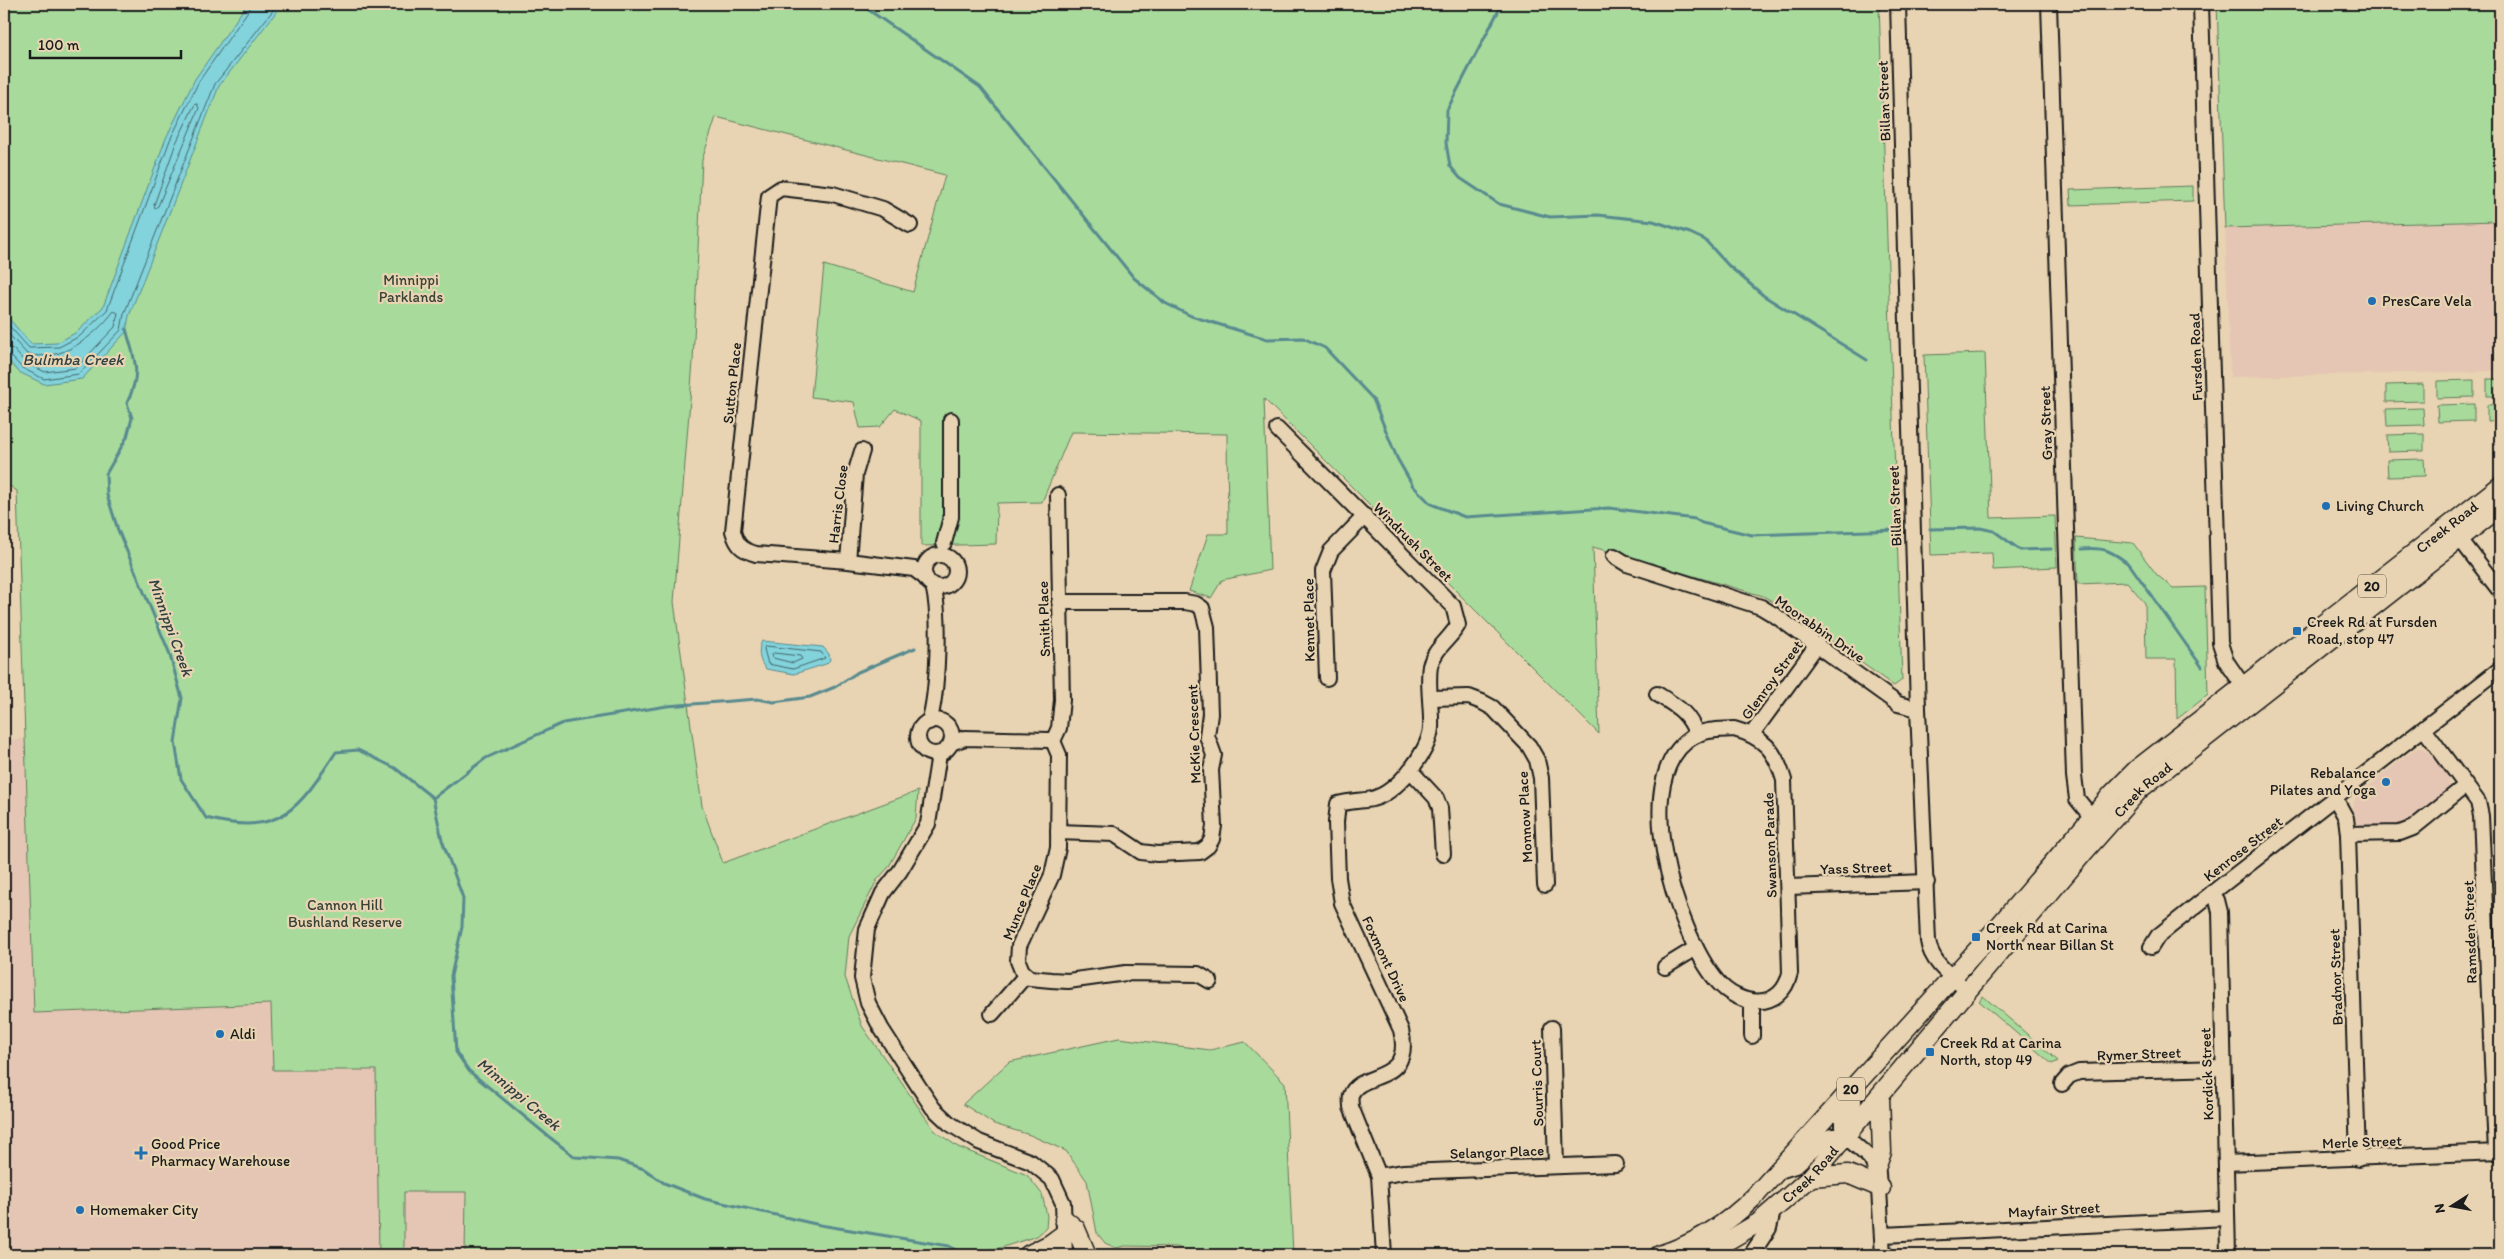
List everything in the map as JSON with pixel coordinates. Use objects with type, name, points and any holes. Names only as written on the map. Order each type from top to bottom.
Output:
[{"type":"main road","name":"Creek Road","points":[[1659,1255],[1695,1240],[1719,1226],[1744,1206],[1953,978],[2098,824],[2152,779],[2248,693],[2500,486]]},
{"type":"main road","name":"Creek Road","points":[[2248,693],[2460,539],[2500,507]]},
{"type":"main road","name":"Creek Road","points":[[1703,1255],[1742,1234],[1773,1212],[1810,1177],[1968,991],[2098,824]]},
{"type":"main road","points":[[1876,1168],[1882,1152],[1880,1096]]},
{"type":"main road","points":[[1810,1177],[1848,1174],[1881,1188]]},
{"type":"main road","points":[[1028,1255],[1050,1244],[1064,1226],[1076,1229],[1087,1255]]},
{"type":"street","name":"Billan Street","points":[[1898,4],[1918,708],[1929,947],[1937,962],[1968,991]]},
{"type":"street","name":"Gray Street","points":[[2049,4],[2074,776],[2077,799],[2098,824]]},
{"type":"street","name":"Fursden Road","points":[[2200,4],[2220,642],[2226,661],[2248,693]]},
{"type":"street","name":"Sutton Place","points":[[910,225],[883,209],[833,194],[781,188],[768,196],[733,531],[736,542],[743,550],[756,554],[920,566]]},
{"type":"street","points":[[944,543],[952,517],[950,420]]},
{"type":"street","name":"Windrush Street","points":[[1277,429],[1453,606],[1458,625],[1437,651],[1430,666],[1431,698]]},
{"type":"street","name":"Harris Close","points":[[848,561],[855,474],[862,451]]},
{"type":"street","name":"Smith Place","points":[[1053,741],[1059,728],[1062,700],[1058,495]]},
{"type":"street","name":"Kennet Place","points":[[1327,678],[1323,571],[1331,550],[1365,516]]},
{"type":"street","points":[[2460,539],[2500,591]]},
{"type":"street","points":[[938,603],[956,577],[954,561],[945,555],[934,556],[920,566],[938,603],[934,705],[939,723],[951,732],[951,743]]},
{"type":"street","name":"Moorabbin Drive","points":[[1614,556],[1627,564],[1761,608],[1776,616],[1898,704],[1918,708]]},
{"type":"street","points":[[929,582],[949,585]]},
{"type":"street","name":"McKie Crescent","points":[[1058,832],[1114,834],[1141,852],[1156,854],[1200,852],[1208,846],[1212,839],[1214,826],[1211,770],[1214,755],[1207,736],[1210,714],[1207,627],[1202,608],[1196,604],[1185,602],[1059,602]]},
{"type":"street","name":"Glenroy Street","points":[[1752,734],[1817,646]]},
{"type":"street","name":"Kenrose Street","points":[[2150,947],[2158,936],[2212,893],[2500,669]]},
{"type":"street","points":[[1657,694],[1682,710],[1691,720],[1696,735]]},
{"type":"street","name":"Foxmont Drive","points":[[1384,1255],[1379,1176],[1351,1107],[1350,1096],[1357,1088],[1394,1069],[1404,1045],[1401,1030],[1342,903],[1338,878],[1336,822],[1338,804],[1353,800],[1372,799],[1386,793],[1410,770],[1428,744],[1431,729],[1431,698]]},
{"type":"street","name":"Monnow Place","points":[[1431,698],[1469,698],[1482,702],[1493,708],[1529,746],[1537,760],[1541,778],[1545,885]]},
{"type":"street","points":[[934,753],[920,745],[918,734],[924,724],[939,723],[965,738]]},
{"type":"street","name":"Swanson Parade","points":[[1734,729],[1752,734],[1770,748],[1779,762],[1784,780],[1790,973],[1788,983],[1779,995],[1767,1000],[1752,1002],[1737,998],[1717,981],[1683,924],[1668,879],[1661,806],[1664,781],[1670,761],[1680,748],[1696,735],[1715,730],[1734,729]]},
{"type":"street","name":"Ramsden Street","points":[[2424,729],[2478,802],[2481,816],[2498,1152]]},
{"type":"street","points":[[934,753],[951,743],[965,738],[1053,741]]},
{"type":"street","name":"Munce Place","points":[[1026,975],[1018,961],[1020,946],[1052,874],[1058,848],[1059,755],[1053,741]]},
{"type":"street","points":[[934,753],[935,771],[928,824],[900,871],[883,893],[867,929],[862,978],[868,1003],[881,1028],[933,1108],[965,1135],[1031,1162],[1046,1172],[1059,1191],[1064,1226],[1065,1255]]},
{"type":"street","points":[[1410,770],[1436,798],[1440,808],[1443,854]]},
{"type":"street","points":[[2348,834],[2400,833],[2413,828],[2465,786]]},
{"type":"street","name":"Bradnor Street","points":[[2334,798],[2346,818],[2348,834],[2358,1159]]},
{"type":"street","name":"Yass Street","points":[[1788,887],[1927,882]]},
{"type":"street","name":"Kordick Street","points":[[2212,893],[2217,900],[2220,912],[2222,1068],[2228,1255]]},
{"type":"street","points":[[1665,967],[1696,948]]},
{"type":"street","points":[[992,1014],[1026,975],[1038,979],[1068,981],[1126,973],[1198,974],[1210,981]]},
{"type":"street","points":[[1752,1002],[1752,1036]]},
{"type":"street","name":"Sourris Court","points":[[1552,1028],[1556,1166]]},
{"type":"street","name":"Rymer Street","points":[[2062,1084],[2069,1076],[2079,1072],[2222,1068]]},
{"type":"street","name":"Creek Road","points":[[1776,1172],[1795,1166],[1826,1138],[1846,1136],[1842,1124],[1854,1102],[1854,1086]]},
{"type":"street","points":[[1846,1136],[1867,1155],[1876,1168],[1881,1188],[1884,1255]]},
{"type":"street","name":"Merle Street","points":[[2226,1163],[2498,1152]]},
{"type":"street","name":"Selangor Place","points":[[1379,1176],[1404,1172],[1616,1164]]},
{"type":"street","name":"Creek Road","points":[[1751,1255],[1764,1238],[1773,1212]]},
{"type":"street","name":"Mayfair Street","points":[[1883,1235],[2227,1218]]},
{"type":"shaded area","points":[[2500,221],[2500,371],[2230,377],[2225,228]]},
{"type":"shaded area","points":[[26,739],[34,1013],[272,1004],[273,1070],[376,1070],[379,1255],[4,1255],[4,740]]},
{"type":"shaded area","points":[[2416,748],[2422,748],[2432,754],[2449,778],[2450,792],[2407,828],[2359,827],[2352,808],[2356,796]]},
{"type":"shaded area","points":[[404,1192],[466,1192],[465,1255],[404,1255]]},
{"type":"green space","name":"Minnippi Parklands","points":[[4,4],[1879,4],[1902,680],[1894,686],[1788,610],[1763,596],[1593,547],[1599,734],[1264,399],[1270,570],[1222,580],[1211,598],[1189,591],[1208,534],[1228,534],[1227,434],[1071,432],[1042,502],[997,503],[996,544],[921,546],[921,421],[895,409],[880,427],[860,428],[854,402],[811,397],[824,265],[913,292],[945,175],[716,117],[702,160],[693,362],[674,602],[702,806],[723,863],[918,791],[916,818],[888,868],[877,880],[849,936],[845,977],[862,1026],[935,1131],[958,1147],[1027,1175],[1042,1194],[1047,1216],[1046,1228],[1037,1236],[1000,1248],[957,1255],[465,1255],[466,1192],[404,1192],[404,1255],[379,1255],[376,1070],[273,1070],[271,1004],[34,1013],[17,491],[4,482]]},
{"type":"green space","points":[[2217,4],[2500,4],[2500,221],[2225,228]]},
{"type":"green space","points":[[2193,186],[2193,201],[2071,205],[2070,190]]},
{"type":"green space","points":[[1985,353],[1991,518],[2055,516],[2057,567],[1993,570],[1992,553],[1931,555],[1924,355]]},
{"type":"green space","points":[[2487,379],[2500,379],[2500,396],[2487,396]]},
{"type":"green space","points":[[2474,380],[2474,397],[2437,398],[2437,381]]},
{"type":"green space","points":[[2423,384],[2423,401],[2386,402],[2386,385]]},
{"type":"green space","points":[[2474,404],[2474,421],[2438,422],[2437,405]]},
{"type":"green space","points":[[2500,404],[2500,421],[2487,422],[2487,405]]},
{"type":"green space","points":[[2423,408],[2424,425],[2387,426],[2386,409]]},
{"type":"green space","points":[[2424,434],[2424,451],[2388,452],[2387,435]]},
{"type":"green space","points":[[2424,459],[2425,476],[2388,477],[2387,460]]},
{"type":"green space","points":[[2076,538],[2133,543],[2157,575],[2173,588],[2205,587],[2208,695],[2177,719],[2176,659],[2146,659],[2145,603],[2127,582],[2078,584]]},
{"type":"green space","points":[[1983,996],[2058,1061],[2052,1064],[1979,1001]]},
{"type":"green space","points":[[1119,1038],[1210,1050],[1245,1042],[1285,1083],[1293,1255],[1194,1254],[1177,1247],[1125,1246],[1116,1248],[1105,1243],[1097,1233],[1087,1181],[1066,1151],[1030,1135],[994,1124],[963,1104],[1009,1062]]},
{"type":"water","name":"Bulimba Creek","points":[[247,4],[286,4],[277,11],[219,86],[129,316],[126,332],[82,379],[44,384],[19,372],[4,356],[4,313],[31,344],[57,343],[77,332],[103,307],[166,138],[195,79]]},
{"type":"water","points":[[762,641],[823,647],[829,654],[830,660],[826,664],[794,674],[766,669],[760,656]]},
{"type":"waterway","points":[[860,4],[980,87],[1134,278],[1165,303],[1191,316],[1267,339],[1303,338],[1325,348],[1373,399],[1397,458],[1413,486],[1431,504],[1465,517],[1609,508],[1695,519],[1702,523],[1752,535],[1897,530]]},
{"type":"waterway","points":[[1502,4],[1447,110],[1446,143],[1450,166],[1460,178],[1499,204],[1550,217],[1598,215],[1653,221],[1690,233],[1705,240],[1728,265],[1764,296],[1867,360]]},
{"type":"waterway","name":"Minnippi Creek","points":[[126,329],[136,366],[132,392],[127,403],[132,418],[127,437],[106,474],[107,495],[118,530],[169,652],[182,698],[175,742],[181,779],[206,818],[231,823],[252,824],[270,821],[284,814],[298,803],[310,789],[336,752],[358,750],[395,768],[433,798],[442,840],[463,898],[462,927],[451,976],[456,1052],[469,1071],[575,1157],[618,1160],[644,1169],[664,1183],[705,1199],[820,1225],[949,1246],[965,1255]]},
{"type":"waterway","points":[[1930,529],[1980,528],[1994,531],[2020,550],[2051,549]]},
{"type":"waterway","points":[[2082,549],[2103,549],[2118,556],[2130,565],[2202,667]]},
{"type":"waterway","points":[[433,798],[486,758],[563,723],[667,706],[757,699],[774,702],[810,697],[835,687],[858,672],[915,648]]},
{"type":"place","name":"PresCare Vela","points":[[2372,301]]},
{"type":"place","name":"Living Church","points":[[2326,506]]},
{"type":"place","name":"Creek Rd at Fursden Road, stop 47","points":[[2297,631]]},
{"type":"place","name":"Rebalance Pilates and Yoga","points":[[2386,782]]},
{"type":"place","name":"Creek Rd at Carina North near Billan St","points":[[1976,937]]},
{"type":"place","name":"Aldi","points":[[220,1034]]},
{"type":"place","name":"Creek Rd at Carina North, stop 49","points":[[1930,1052]]},
{"type":"place","name":"Good Price Pharmacy Warehouse","points":[[141,1153]]},
{"type":"place","name":"Homemaker City","points":[[80,1210]]},
{"type":"park label","name":"Cannon Hill Bushland Reserve","points":[[345,914]]}]
